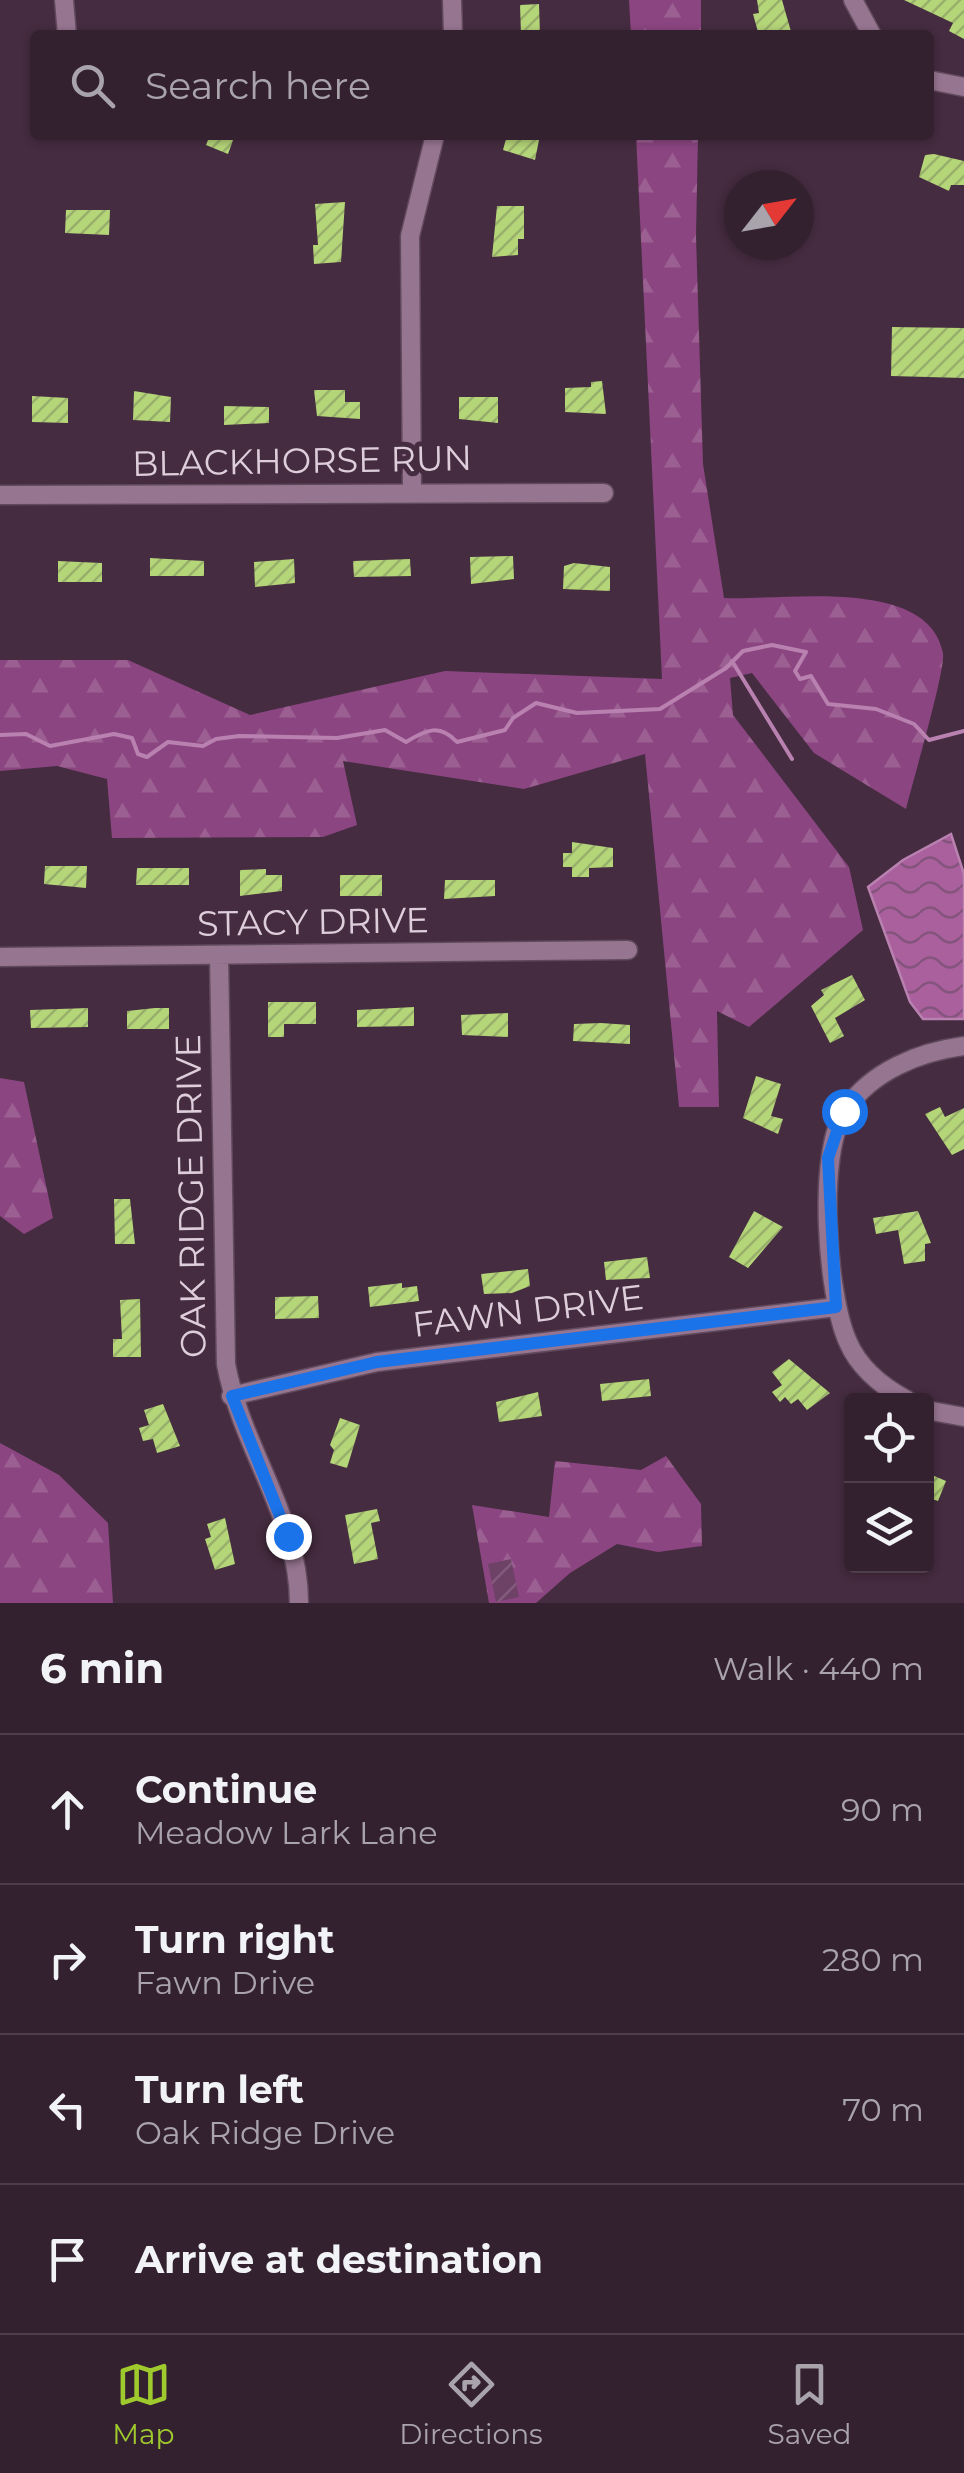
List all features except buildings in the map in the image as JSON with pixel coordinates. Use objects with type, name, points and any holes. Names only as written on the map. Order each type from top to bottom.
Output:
[{"type":"street","points":[[64,0],[67,30]]},
{"type":"street","points":[[452,0],[454,30]]},
{"type":"street","points":[[853,0],[869,30]]},
{"type":"street","points":[[934,81],[964,86]]},
{"type":"street","points":[[412,490],[410,236],[434,140]]},
{"type":"street","name":"BLACKHORSE RUN","points":[[0,495],[412,490],[604,493]]},
{"type":"street","name":"STACY DRIVE","points":[[0,957],[628,950]]},
{"type":"street","name":"OAK RIDGE DRIVE","points":[[219,955],[224,1336],[232,1396],[241,1427],[280,1508],[298,1603]]},
{"type":"street","points":[[898,1393],[863,1366],[848,1344],[836,1307],[828,1158],[836,1129],[864,1086],[932,1052],[964,1046]]},
{"type":"street","name":"FAWN DRIVE","points":[[232,1396],[377,1362],[836,1307]]},
{"type":"street","points":[[934,1412],[964,1418]]},
{"type":"green space","points":[[629,0],[701,0],[701,30],[631,30]]},
{"type":"green space","points":[[636,140],[698,140],[696,236],[703,464],[724,598],[815,596],[882,602],[911,612],[932,628],[943,653],[906,809],[814,753],[752,673],[730,678],[733,715],[849,867],[863,930],[749,1027],[717,1011],[719,1107],[679,1107],[645,754],[524,789],[343,761],[357,825],[323,837],[112,838],[107,779],[57,766],[0,771],[0,660],[128,660],[250,715],[445,671],[662,679]]},
{"type":"green space","points":[[0,1078],[24,1082],[53,1218],[24,1234],[0,1216]]},
{"type":"green space","points":[[0,1443],[59,1475],[108,1523],[113,1603],[0,1603]]},
{"type":"green space","points":[[666,1456],[701,1504],[702,1546],[658,1552],[617,1544],[570,1573],[536,1603],[489,1603],[472,1505],[549,1517],[555,1461],[641,1470]]},
{"type":"shaded area","points":[[511,1559],[519,1597],[496,1602],[488,1564]]},
{"type":"water","points":[[951,834],[964,874],[964,1019],[923,1019],[910,1002],[868,887],[903,860]]},
{"type":"waterway","points":[[0,735],[26,734],[50,746],[114,734],[132,738],[138,754],[147,757],[168,742],[203,746],[216,739],[239,736],[337,738],[385,730],[406,742],[433,730],[457,742],[505,730],[513,718],[536,703],[577,713],[660,709],[726,668],[743,651],[772,645],[806,652],[795,671],[800,679],[811,676],[828,704],[876,709],[914,724],[929,740],[964,731]]},
{"type":"waterway","points":[[732,661],[792,759]]},
{"type":"route","points":[[288,1536],[280,1508],[241,1427],[232,1396],[354,1365],[836,1307],[828,1158],[844,1111]]}]
